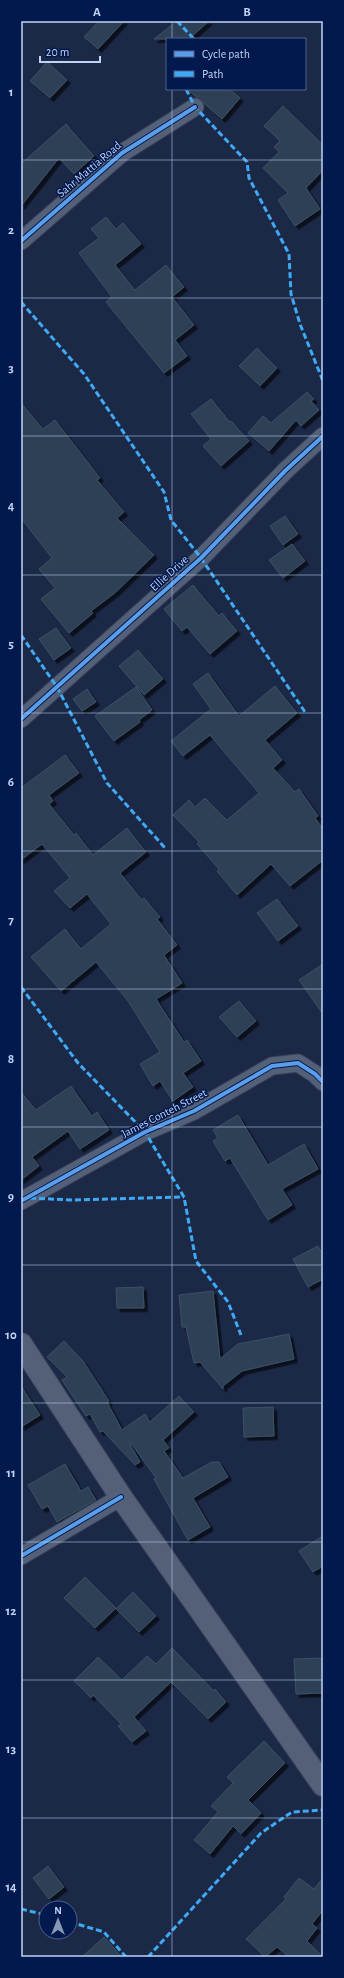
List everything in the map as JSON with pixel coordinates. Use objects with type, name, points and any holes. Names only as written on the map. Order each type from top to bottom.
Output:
[{"type":"main road","points":[[21,1344],[122,1497],[323,1785]]},
{"type":"street","name":"Sahr Mattia Road","points":[[21,241],[122,153],[195,107]]},
{"type":"street","name":"Ellie Drive","points":[[21,719],[201,558],[285,470],[323,436]]},
{"type":"street","name":"James Conteh Street","points":[[21,1201],[145,1132],[194,1111],[272,1066],[298,1063],[315,1074],[323,1082]]},
{"type":"street","points":[[21,1556],[122,1497]]},
{"type":"building","points":[[99,21],[124,21],[98,49],[84,37]]},
{"type":"building","points":[[177,21],[209,21],[190,38],[154,39]]},
{"type":"building","points":[[47,62],[67,80],[50,98],[30,81]]},
{"type":"building","points":[[188,90],[230,90],[240,98],[222,119]]},
{"type":"building","points":[[283,106],[323,145],[323,170],[306,188],[320,209],[295,226],[278,200],[288,193],[263,168],[279,152],[274,147],[280,141],[264,126]]},
{"type":"building","points":[[66,124],[94,156],[74,174],[59,158],[21,206],[21,164]]},
{"type":"building","points":[[106,217],[116,229],[123,223],[141,244],[115,265],[135,290],[166,265],[184,287],[172,297],[194,325],[175,340],[187,356],[164,373],[106,302],[112,297],[79,253],[99,238],[91,229]]},
{"type":"building","points":[[257,348],[277,368],[260,386],[239,366]]},
{"type":"building","points":[[307,392],[314,399],[311,401],[319,410],[301,426],[296,420],[269,451],[248,433],[263,416],[271,423]]},
{"type":"building","points":[[211,399],[230,422],[231,421],[249,441],[221,466],[203,446],[211,439],[191,414]]},
{"type":"building","points":[[21,403],[43,429],[55,420],[100,478],[97,480],[124,512],[117,518],[154,555],[116,592],[91,611],[93,613],[69,633],[41,599],[55,588],[39,569],[52,558],[21,518]]},
{"type":"building","points":[[285,516],[298,534],[283,545],[270,526]]},
{"type":"building","points":[[292,544],[305,561],[283,578],[269,560]]},
{"type":"building","points":[[193,585],[219,616],[222,613],[237,631],[210,654],[187,627],[182,631],[164,609]]},
{"type":"building","points":[[56,628],[71,648],[54,660],[39,639]]},
{"type":"building","points":[[138,650],[163,679],[144,695],[119,666]]},
{"type":"building","points":[[208,673],[239,716],[275,686],[297,713],[265,740],[282,760],[273,768],[295,792],[299,789],[318,816],[315,818],[323,829],[323,860],[290,886],[271,864],[237,895],[217,871],[219,869],[197,844],[199,842],[173,815],[189,800],[195,807],[205,798],[227,820],[259,793],[210,735],[183,756],[171,741],[211,709],[193,684]]},
{"type":"building","points":[[136,687],[152,710],[139,720],[140,722],[114,741],[95,716]]},
{"type":"building","points":[[87,689],[96,702],[82,711],[73,699]]},
{"type":"building","points":[[65,755],[79,773],[49,795],[53,801],[49,804],[74,835],[76,833],[93,855],[127,828],[146,852],[120,873],[142,900],[144,898],[160,917],[157,919],[177,945],[164,955],[182,983],[156,999],[184,1042],[187,1040],[201,1061],[183,1073],[193,1087],[173,1101],[160,1081],[153,1086],[140,1064],[160,1052],[128,1001],[96,962],[61,991],[31,957],[65,929],[81,949],[111,924],[87,894],[70,908],[54,891],[70,878],[42,844],[21,860],[21,788]]},
{"type":"building","points":[[277,899],[298,926],[278,941],[257,913]]},
{"type":"building","points":[[323,964],[323,1014],[299,980]]},
{"type":"building","points":[[239,1001],[256,1021],[237,1037],[219,1017]]},
{"type":"building","points":[[71,1086],[92,1116],[97,1112],[109,1130],[80,1149],[68,1131],[32,1157],[39,1166],[21,1180],[21,1092],[36,1110]]},
{"type":"building","points":[[238,1115],[268,1165],[304,1144],[318,1169],[282,1189],[292,1205],[268,1220],[230,1158],[225,1161],[213,1141],[218,1138],[213,1130]]},
{"type":"building","points":[[318,1246],[323,1255],[323,1279],[308,1287],[293,1259]]},
{"type":"building","points":[[143,1287],[144,1308],[117,1308],[116,1288]]},
{"type":"building","points":[[213,1291],[220,1359],[238,1344],[289,1334],[294,1359],[242,1371],[223,1386],[223,1389],[200,1362],[194,1363],[186,1327],[182,1327],[179,1295]]},
{"type":"building","points":[[64,1341],[83,1361],[109,1401],[107,1402],[122,1430],[145,1414],[150,1422],[179,1396],[194,1412],[163,1440],[169,1448],[164,1451],[183,1478],[212,1462],[219,1462],[228,1477],[193,1498],[210,1527],[188,1540],[154,1479],[156,1478],[131,1443],[130,1444],[140,1462],[135,1465],[103,1431],[100,1432],[90,1414],[86,1416],[62,1380],[67,1377],[47,1357]]},
{"type":"building","points":[[21,1386],[40,1415],[21,1427]]},
{"type":"building","points":[[273,1407],[274,1436],[244,1437],[243,1408]]},
{"type":"building","points":[[65,1464],[81,1491],[88,1487],[96,1500],[57,1522],[48,1506],[42,1509],[28,1485]]},
{"type":"building","points":[[323,1536],[323,1566],[313,1572],[299,1551]]},
{"type":"building","points":[[85,1577],[116,1608],[95,1628],[64,1598]]},
{"type":"building","points":[[133,1592],[156,1616],[139,1632],[116,1609]]},
{"type":"building","points":[[172,1648],[214,1691],[215,1689],[226,1702],[208,1719],[171,1682],[134,1717],[146,1731],[132,1742],[118,1726],[121,1724],[93,1695],[91,1698],[74,1681],[98,1657],[122,1680],[147,1656],[156,1664]]},
{"type":"building","points":[[323,1658],[323,1693],[296,1694],[294,1659]]},
{"type":"building","points":[[264,1741],[285,1763],[248,1800],[261,1813],[241,1834],[233,1826],[210,1854],[194,1840],[218,1812],[211,1806],[233,1783],[227,1777]]},
{"type":"building","points":[[48,1866],[64,1887],[49,1899],[33,1878]]},
{"type":"building","points":[[299,1878],[314,1889],[323,1878],[323,1910],[312,1924],[317,1928],[307,1941],[323,1957],[289,1957],[277,1947],[265,1957],[246,1939],[286,1899],[284,1897]]},
{"type":"building","points":[[104,1937],[122,1957],[82,1957]]},
{"type":"marked path","points":[[177,21],[193,38]]},
{"type":"marked path","points":[[186,90],[195,107],[247,162],[249,178],[289,254],[291,294],[300,324],[323,381]]},
{"type":"marked path","points":[[21,302],[84,374],[164,492],[171,520],[201,558],[305,712]]},
{"type":"marked path","points":[[21,635],[57,687],[107,783],[165,848]]},
{"type":"marked path","points":[[21,987],[78,1063],[145,1132],[184,1197],[196,1261],[228,1302],[241,1335]]},
{"type":"marked path","points":[[30,1198],[72,1200],[184,1197]]},
{"type":"marked path","points":[[148,1957],[261,1833],[292,1812],[323,1810]]},
{"type":"marked path","points":[[21,1909],[38,1913]]},
{"type":"marked path","points":[[78,1924],[104,1932],[126,1957]]},
{"type":"cycle path","points":[[21,241],[122,153],[195,107]]},
{"type":"cycle path","points":[[21,719],[201,558],[285,471],[323,436]]},
{"type":"cycle path","points":[[21,1201],[145,1132],[194,1111],[272,1066],[298,1063],[315,1074],[323,1082]]},
{"type":"cycle path","points":[[21,1556],[121,1497]]}]
